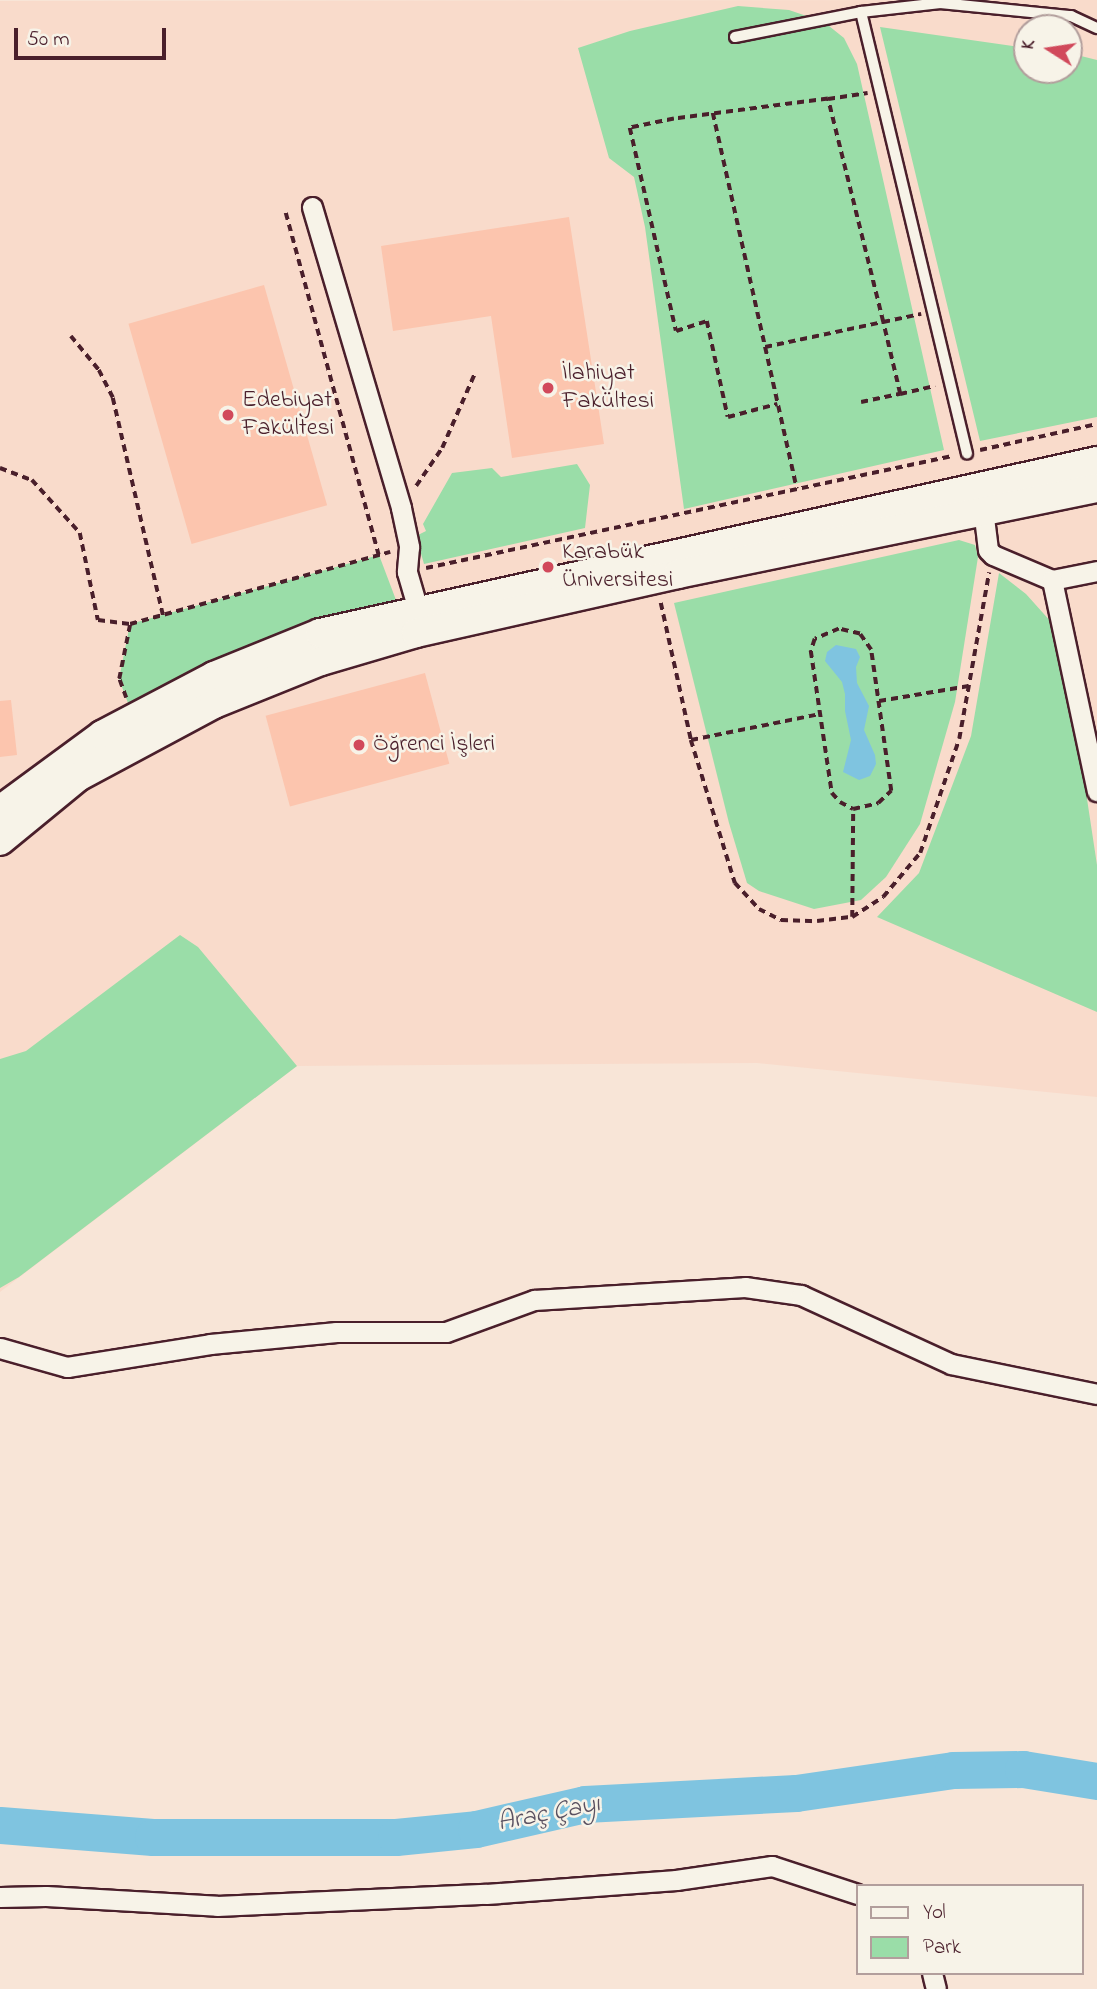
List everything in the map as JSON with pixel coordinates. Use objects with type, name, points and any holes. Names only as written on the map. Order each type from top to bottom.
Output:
[{"type":"main road","points":[[0,810],[102,735],[214,676],[320,633],[421,621],[678,574],[982,500],[1097,461]]},
{"type":"main road","points":[[982,500],[1097,488]]},
{"type":"main road","points":[[0,841],[78,777],[214,704],[421,621]]},
{"type":"street","points":[[312,207],[401,508],[409,547],[407,572],[421,621]]},
{"type":"street","points":[[982,500],[988,550],[993,555],[1052,580],[1097,571]]},
{"type":"street","points":[[1052,580],[1097,791]]},
{"type":"street","points":[[0,1348],[66,1367],[210,1344],[310,1335],[446,1332],[534,1300],[745,1287],[801,1295],[951,1364],[1097,1394]]},
{"type":"street","points":[[0,1898],[46,1896],[217,1906],[499,1893],[676,1880],[772,1866],[856,1894]]},
{"type":"lane","points":[[735,37],[860,12],[940,3],[1071,16],[1097,28]]},
{"type":"lane","points":[[860,12],[967,453]]},
{"type":"path","points":[[777,404],[728,417],[707,321],[676,331],[630,128],[713,113],[880,91]]},
{"type":"path","points":[[828,99],[900,394]]},
{"type":"path","points":[[713,113],[797,489]]},
{"type":"path","points":[[286,213],[379,555]]},
{"type":"path","points":[[765,347],[933,312]]},
{"type":"path","points":[[71,336],[99,370],[113,398],[163,615]]},
{"type":"path","points":[[401,508],[442,448],[474,375]]},
{"type":"path","points":[[861,402],[950,383]]},
{"type":"path","points":[[407,572],[1097,425]]},
{"type":"path","points":[[0,468],[32,480],[80,534],[98,620],[130,624],[409,547]]},
{"type":"path","points":[[665,596],[660,597],[691,740],[735,883],[759,909],[781,920],[817,921],[852,916],[883,897],[920,853],[959,739],[993,555]]},
{"type":"path","points":[[128,703],[119,678],[130,624]]},
{"type":"path","points":[[839,629],[860,634],[871,650],[879,701],[891,791],[878,803],[853,809],[840,803],[832,793],[811,651],[815,639],[839,629]]},
{"type":"path","points":[[879,701],[969,686]]},
{"type":"path","points":[[691,740],[820,714]]},
{"type":"path","points":[[852,916],[853,809]]},
{"type":"shaded area","name":"Karabük Üniversitesi","points":[[1097,0],[1097,1097],[757,1063],[297,1066],[0,1292],[0,1]]},
{"type":"green space","points":[[738,6],[789,10],[824,22],[844,38],[857,64],[944,450],[684,509],[645,227],[634,177],[609,158],[578,48],[630,31]]},
{"type":"green space","points":[[880,27],[1013,46],[1013,84],[1083,84],[1083,56],[1097,60],[1097,417],[980,441]]},
{"type":"green space","points":[[577,464],[590,485],[585,528],[424,564],[416,536],[426,531],[423,524],[452,473],[492,468],[501,477]]},
{"type":"green space","points":[[959,540],[975,545],[978,557],[955,702],[920,824],[886,877],[861,900],[814,909],[759,891],[747,883],[729,823],[674,603]]},
{"type":"green space","points":[[379,555],[396,600],[311,620],[193,669],[128,703],[119,679],[130,624]]},
{"type":"green space","points":[[999,573],[1026,594],[1052,623],[1084,779],[1097,865],[1097,1012],[877,917],[919,873],[971,736]]},
{"type":"green space","points":[[180,935],[198,947],[297,1066],[19,1277],[0,1288],[0,1059],[26,1051]]},
{"type":"water","points":[[836,645],[856,649],[860,657],[856,667],[857,683],[869,706],[864,730],[876,764],[870,776],[859,780],[843,772],[851,740],[845,711],[845,694],[842,682],[825,661],[827,652]]},
{"type":"building","name":"İlahiyat Fakültesi","points":[[569,217],[604,444],[512,458],[491,316],[393,331],[381,246]]},
{"type":"building","name":"Edebiyat Fakültesi","points":[[264,285],[327,505],[192,544],[128,324]]},
{"type":"building","name":"Öğrenci İşleri","points":[[425,673],[449,764],[290,807],[266,716]]},
{"type":"building","points":[[11,700],[17,755],[0,757],[0,701]]},
{"type":"waterway","name":"Araç Çayı","points":[[0,1825],[153,1837],[396,1837],[476,1829],[585,1804],[796,1793],[953,1770],[1023,1769],[1097,1781]]},
{"type":"place","name":"İlahiyat Fakültesi","points":[[548,388]]},
{"type":"place","name":"Edebiyat Fakültesi","points":[[228,415]]},
{"type":"place","name":"Karabük Üniversitesi","points":[[548,567]]},
{"type":"place","name":"Öğrenci İşleri","points":[[359,745]]}]
